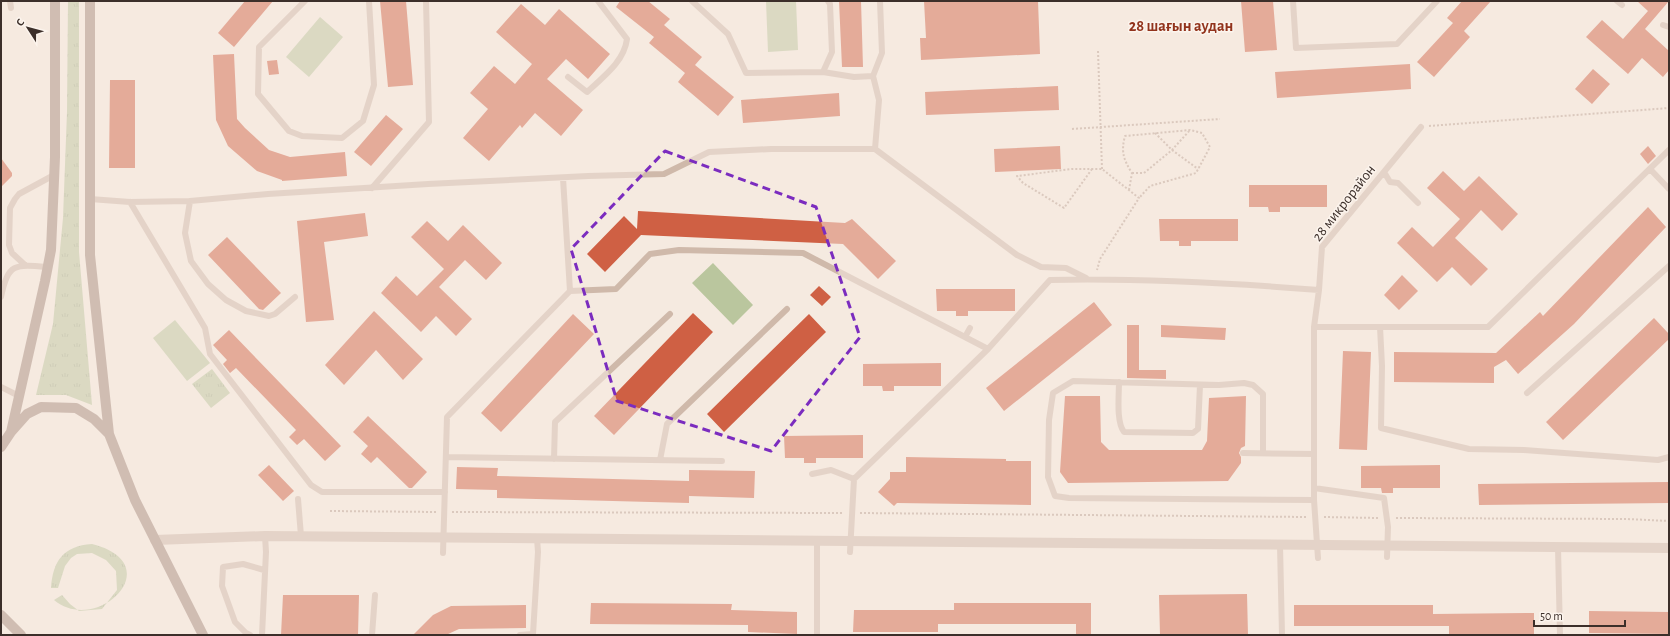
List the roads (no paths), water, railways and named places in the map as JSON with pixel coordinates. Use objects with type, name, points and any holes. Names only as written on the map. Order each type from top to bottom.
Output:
[{"type":"main road","points":[[11,432],[48,267],[53,226],[55,157],[55,1]]},
{"type":"main road","points":[[90,1],[90,255],[108,434],[135,500],[201,634]]},
{"type":"main road","points":[[1,447],[11,432],[27,414],[41,407],[76,408],[94,419],[108,434]]},
{"type":"main road","points":[[1,615],[21,635]]},
{"type":"street","points":[[155,540],[301,536],[1669,548]]},
{"type":"lane","points":[[305,1],[259,47],[258,94],[288,132],[302,136],[342,138],[363,121],[374,85],[369,1]]},
{"type":"lane","points":[[372,188],[429,122],[426,1]]},
{"type":"lane","points":[[568,77],[587,92],[614,67],[626,50],[627,39],[598,1]]},
{"type":"lane","points":[[692,1],[728,34],[746,72],[823,72],[854,77],[873,76]]},
{"type":"lane","points":[[823,72],[832,52],[830,4],[828,1]]},
{"type":"lane","points":[[875,149],[879,100],[873,76],[882,53],[880,1]]},
{"type":"lane","points":[[1293,1],[1296,48],[1397,44],[1437,1]]},
{"type":"lane","name":"28 микрорайон","points":[[1318,558],[1314,500],[1314,328],[1319,290],[1322,247],[1421,127]]},
{"type":"lane","points":[[90,199],[130,202],[190,201],[268,194],[372,188],[664,174],[708,152],[771,149],[875,149],[1017,255],[1041,267],[1066,268],[1088,279]]},
{"type":"lane","points":[[1314,328],[1488,327],[1669,150]]},
{"type":"lane","points":[[1650,169],[1669,190]]},
{"type":"lane","points":[[1384,172],[1390,182],[1398,183],[1418,203]]},
{"type":"lane","points":[[25,265],[12,253],[9,245],[10,208],[19,194],[54,175]]},
{"type":"lane","points":[[563,178],[570,291]]},
{"type":"lane","points":[[190,201],[184,233],[191,261],[208,284],[226,300],[246,311],[270,316],[275,314],[295,297]]},
{"type":"lane","points":[[130,202],[205,328],[210,354],[311,485],[322,492],[445,492]]},
{"type":"lane","points":[[443,553],[447,417],[570,291],[616,289],[650,254],[679,250],[803,253],[988,349]]},
{"type":"lane","points":[[1,297],[7,274],[12,269],[25,265],[48,267]]},
{"type":"lane","points":[[1527,393],[1669,266]]},
{"type":"lane","points":[[850,552],[854,479],[988,349],[1050,280],[1095,279],[1230,283],[1319,290]]},
{"type":"lane","points":[[660,460],[667,424],[787,309]]},
{"type":"lane","points":[[554,459],[555,422],[670,314]]},
{"type":"lane","points":[[1380,327],[1382,366],[1381,428],[1469,449],[1524,450],[1658,460],[1669,457]]},
{"type":"lane","points":[[965,337],[970,328]]},
{"type":"lane","points":[[1263,454],[1263,394],[1253,385],[1244,383],[1200,384],[1073,381],[1053,393],[1048,420],[1048,477],[1055,496],[1069,498],[1314,500]]},
{"type":"lane","points":[[1119,382],[1119,409],[1121,428],[1124,432],[1193,433],[1198,429],[1200,384]]},
{"type":"lane","points":[[1,387],[19,396]]},
{"type":"lane","points":[[1244,453],[1314,454]]},
{"type":"lane","points":[[446,457],[722,461]]},
{"type":"lane","points":[[812,474],[832,470],[854,479]]},
{"type":"lane","points":[[1314,488],[1384,498],[1387,518],[1387,557]]},
{"type":"lane","points":[[298,499],[301,536]]},
{"type":"lane","points":[[262,635],[265,536]]},
{"type":"lane","points":[[520,635],[533,635],[538,552],[537,538]]},
{"type":"lane","points":[[817,540],[817,635]]},
{"type":"lane","points":[[1280,544],[1282,635]]},
{"type":"lane","points":[[1558,547],[1560,635]]},
{"type":"lane","points":[[250,635],[235,622],[222,586],[223,567],[242,564],[264,570]]},
{"type":"lane","points":[[372,635],[374,595]]},
{"type":"district","name":"28 шағын аудан","points":[[1181,26]]}]
